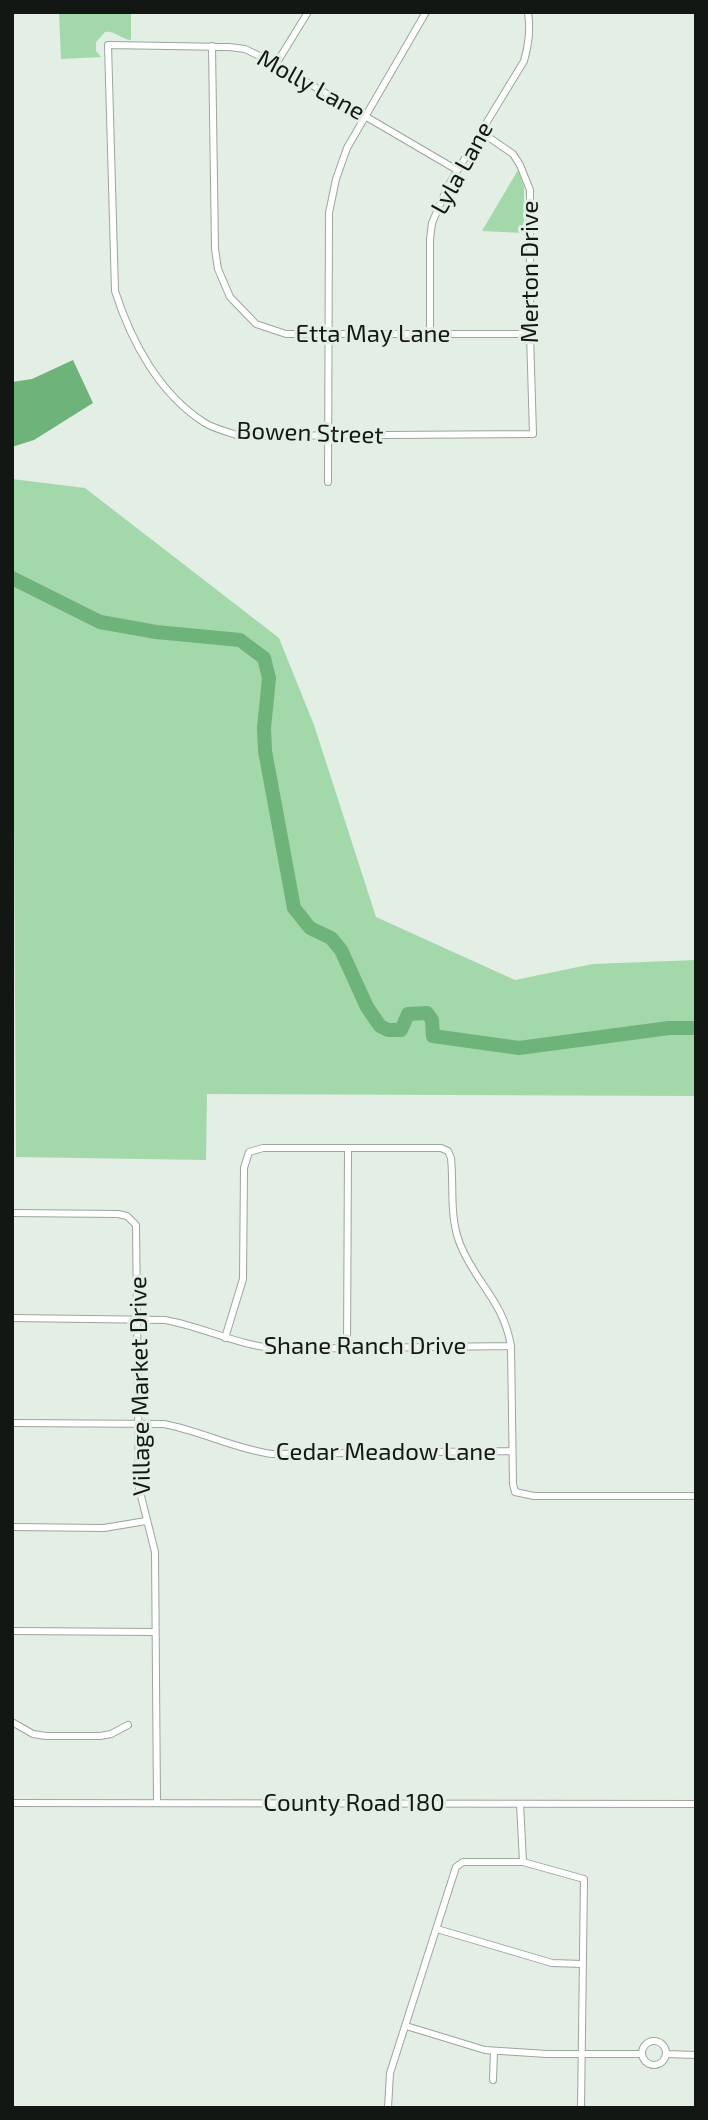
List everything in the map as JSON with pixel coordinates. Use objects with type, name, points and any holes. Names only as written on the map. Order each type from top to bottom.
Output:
[{"type":"street","points":[[276,64],[308,12]]},
{"type":"street","points":[[328,482],[329,213],[347,148],[426,12]]},
{"type":"street","name":"Lyla Lane","points":[[430,334],[432,223],[457,170],[524,61],[531,26],[528,12]]},
{"type":"street","name":"Molly Lane","points":[[108,45],[245,49],[366,115],[457,170]]},
{"type":"street","name":"Bowen Street","points":[[108,45],[115,291],[125,322],[152,369],[180,405],[207,424],[240,436],[533,434]]},
{"type":"street","name":"Etta May Lane","points":[[212,46],[215,249],[218,269],[230,296],[256,324],[286,334],[530,334]]},
{"type":"street","name":"Merton Drive","points":[[481,132],[513,153],[530,190],[533,434]]},
{"type":"street","points":[[225,1338],[243,1279],[244,1168],[249,1152],[263,1148],[433,1147],[447,1151],[451,1158],[455,1227],[469,1263],[504,1317],[511,1346],[513,1483],[516,1492],[523,1495],[696,1496]]},
{"type":"street","points":[[347,1349],[348,1149]]},
{"type":"street","name":"Village Market Drive","points":[[12,1213],[118,1214],[133,1220],[138,1235],[139,1488],[155,1552],[157,1803]]},
{"type":"street","name":"Shane Ranch Drive","points":[[12,1318],[178,1322],[260,1348],[511,1346]]},
{"type":"street","name":"Cedar Meadow Lane","points":[[12,1423],[139,1423],[183,1428],[236,1446],[272,1454],[512,1451]]},
{"type":"street","points":[[12,1527],[104,1528],[146,1521]]},
{"type":"street","points":[[12,1631],[155,1632]]},
{"type":"street","points":[[12,1722],[33,1734],[46,1736],[100,1736],[111,1734],[128,1725]]},
{"type":"street","name":"County Road 180","points":[[12,1803],[696,1804]]},
{"type":"street","points":[[520,1804],[523,1862]]},
{"type":"street","points":[[388,2108],[390,2073],[456,1867],[463,1862],[523,1862],[584,1879],[580,2108]]},
{"type":"street","points":[[436,1929],[552,1963],[582,1964]]},
{"type":"street","points":[[406,2026],[485,2050],[642,2054]]},
{"type":"street","points":[[654,2041],[665,2046],[664,2061],[654,2065],[647,2063],[642,2054],[644,2046],[654,2041]]},
{"type":"street","points":[[493,2080],[494,2051]]},
{"type":"street","points":[[666,2054],[696,2055]]},
{"type":"shaded area","points":[[59,12],[131,12],[131,40],[105,32],[96,42],[96,51],[101,57],[61,59]]},
{"type":"shaded area","points":[[518,170],[524,187],[524,233],[482,231]]},
{"type":"shaded area","points":[[73,360],[93,403],[34,440],[12,447],[12,382],[32,379]]},
{"type":"shaded area","points":[[12,479],[85,488],[279,638],[314,725],[376,917],[515,980],[593,964],[696,960],[696,1096],[207,1094],[206,1160],[16,1157]]},
{"type":"waterway","points":[[12,578],[100,622],[156,632],[240,640],[264,658],[269,678],[264,728],[265,751],[294,908],[310,928],[331,938],[341,950],[367,1007],[380,1026],[388,1030],[401,1030],[408,1014],[427,1013],[432,1020],[433,1036],[519,1048],[669,1028],[696,1028]]}]
